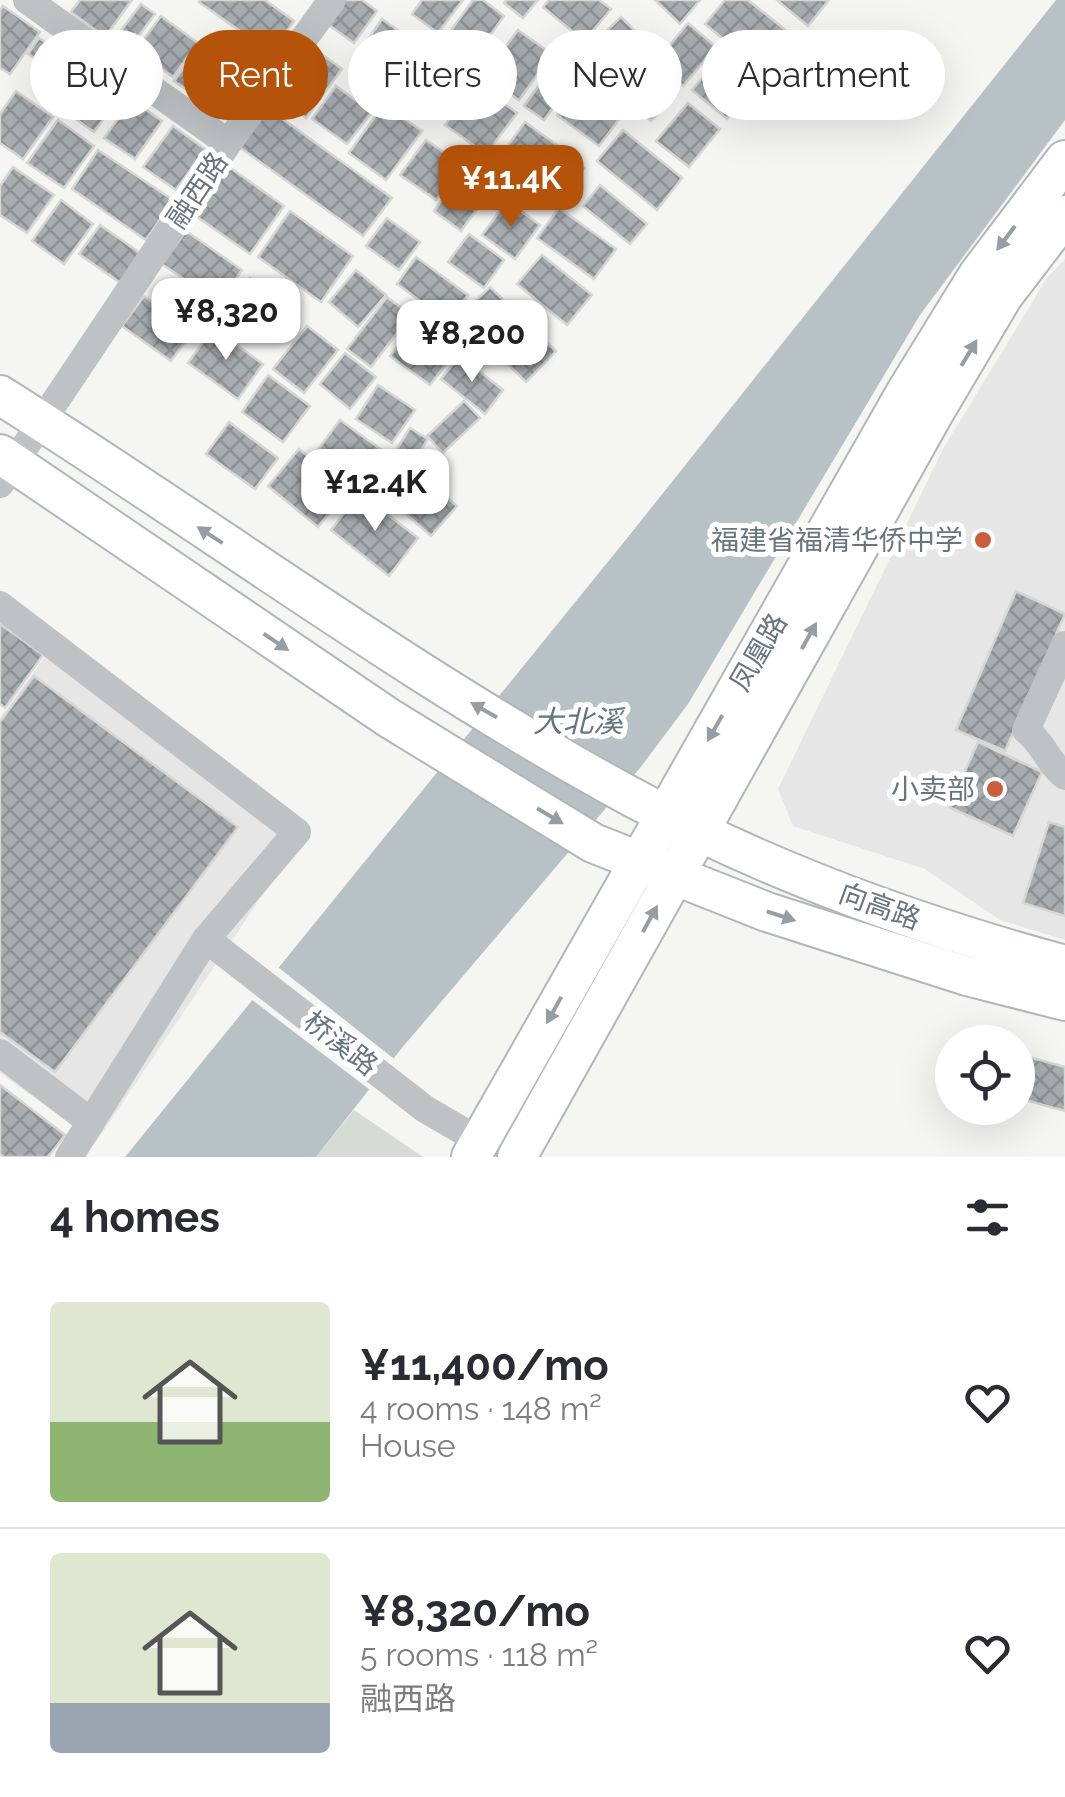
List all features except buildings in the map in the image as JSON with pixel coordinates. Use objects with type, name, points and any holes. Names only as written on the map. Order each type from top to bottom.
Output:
[{"type":"street","points":[[27,0],[228,143]]},
{"type":"street","name":"融西路","points":[[5,468],[42,422],[228,143],[332,0]]},
{"type":"street","name":"凤凰路","points":[[476,1149],[906,392],[978,275],[1065,160]]},
{"type":"street","name":"凤凰路","points":[[517,1157],[945,394],[1003,296],[1065,215]]},
{"type":"street","name":"向高路","points":[[0,395],[417,671],[628,795],[818,883],[975,941],[1065,965]]},
{"type":"street","points":[[5,468],[108,528],[389,718],[593,842],[803,923],[967,976],[1065,1001]]},
{"type":"street","points":[[0,605],[297,832],[213,944],[69,1157]]},
{"type":"street","points":[[1065,645],[1026,730],[1044,744],[1051,764],[1065,776]]},
{"type":"street","name":"桥溪路","points":[[213,944],[476,1149]]},
{"type":"street","points":[[0,1054],[91,1122]]},
{"type":"shaded area","name":"福建省福清华侨中学","points":[[1065,259],[1065,940],[1000,920],[925,869],[793,826],[778,789],[943,449],[1047,278]]},
{"type":"shaded area","points":[[56,642],[305,832],[96,1142],[0,1073],[0,718]]},
{"type":"shaded area","points":[[354,1110],[423,1157],[316,1157]]},
{"type":"water","name":"大北溪","points":[[1056,0],[1065,0],[1065,120],[920,315],[688,704],[640,768],[401,1049],[316,1157],[125,1157],[628,537]]},
{"type":"pier","points":[[274,964],[398,1062],[374,1093],[247,996]]},
{"type":"place","name":"福建省福清华侨中学","points":[[983,540]]},
{"type":"place","name":"小卖部","points":[[995,789]]}]
